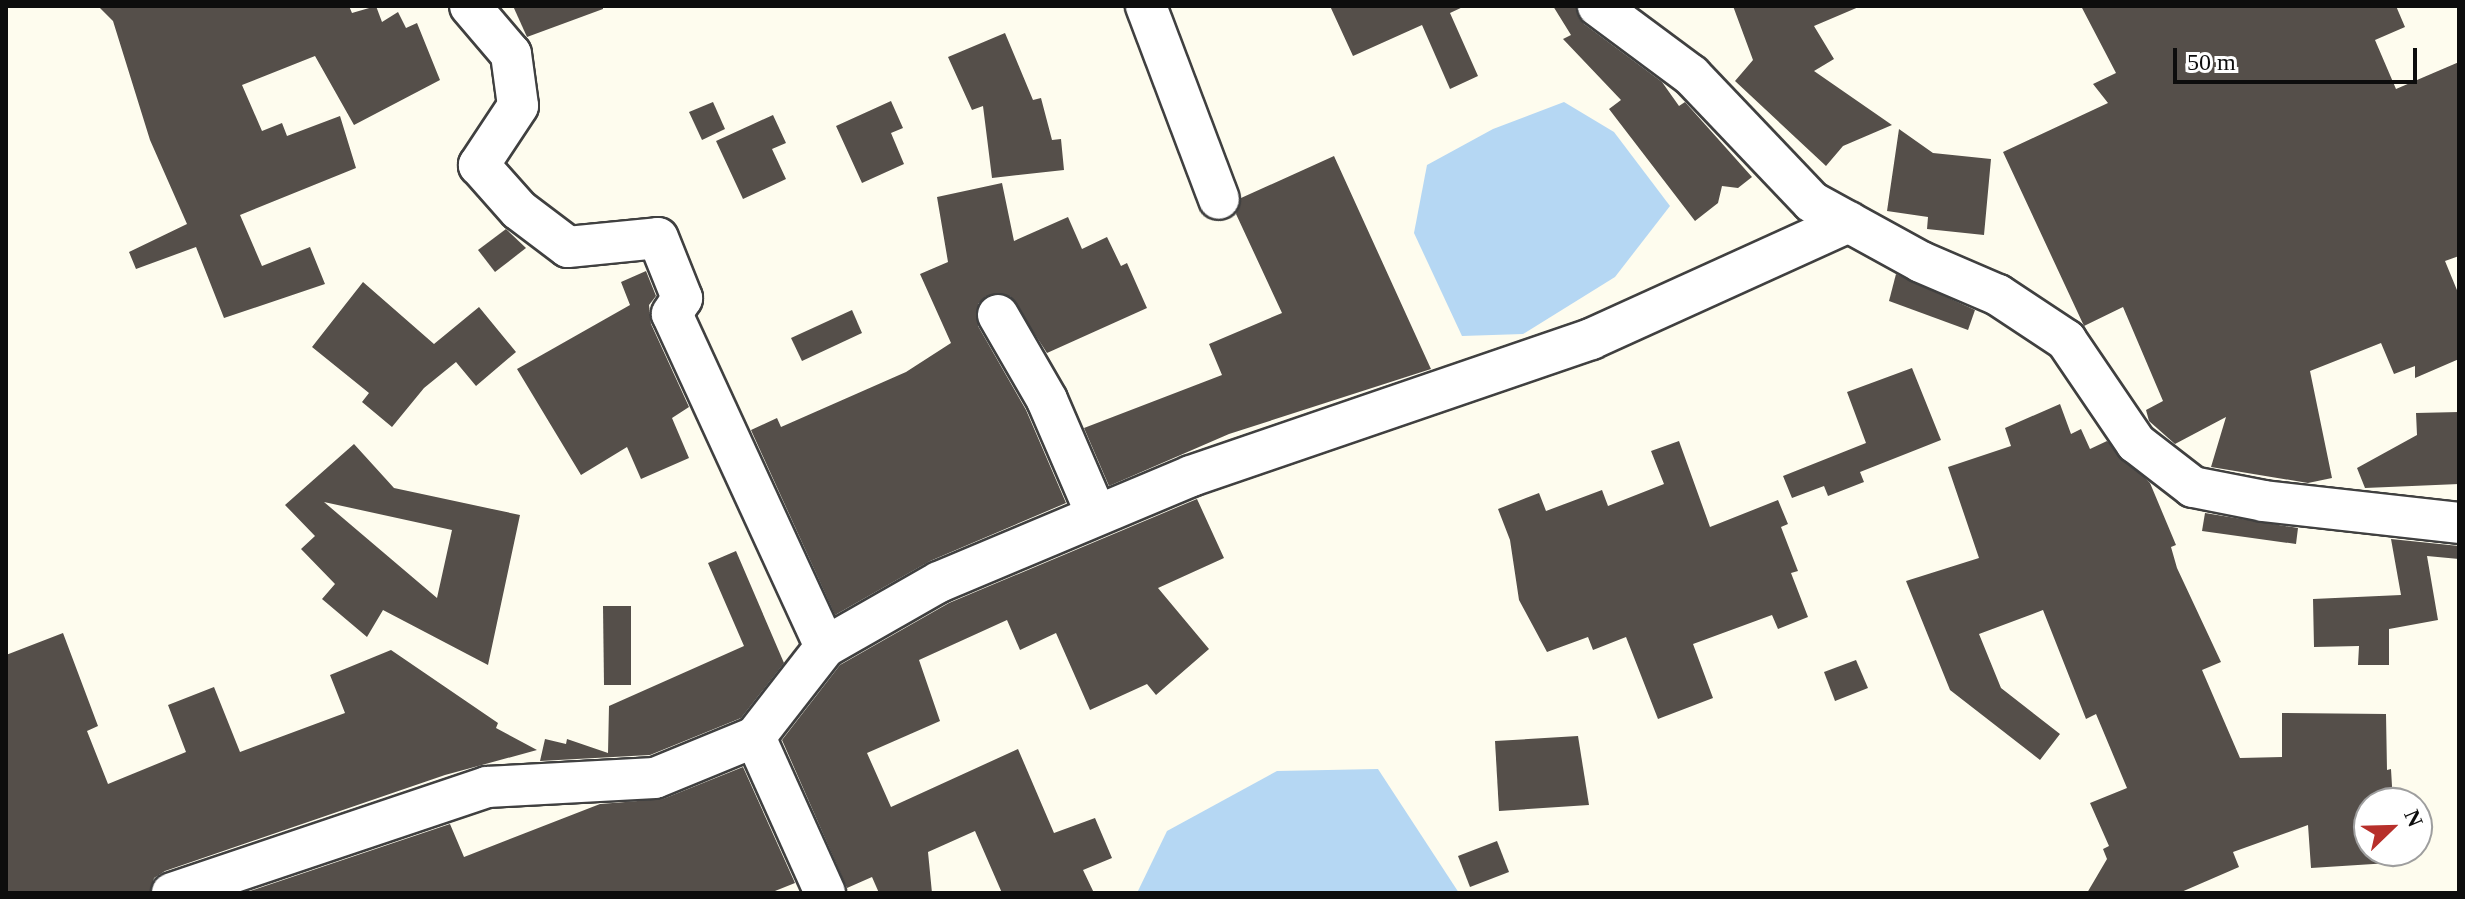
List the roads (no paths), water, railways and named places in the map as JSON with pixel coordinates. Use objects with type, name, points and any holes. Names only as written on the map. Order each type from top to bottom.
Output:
[{"type":"street","points":[[470,6],[511,54],[518,106],[479,165],[519,210],[568,247],[658,238],[682,298],[672,314],[825,647]]},
{"type":"street","points":[[1146,6],[1219,199]]},
{"type":"street","points":[[1598,6],[1691,75],[1812,202],[1921,262],[1998,295],[2066,340],[2136,443],[2193,487],[2264,501],[2459,523]]},
{"type":"street","points":[[172,893],[487,787],[655,778],[755,737],[825,647],[939,582],[1191,476],[1591,339],[1849,222]]},
{"type":"street","points":[[998,315],[1047,400],[1096,514]]},
{"type":"street","points":[[755,737],[825,893]]},
{"type":"water","points":[[1564,102],[1614,132],[1670,206],[1615,277],[1523,334],[1462,336],[1414,233],[1427,165],[1493,129]]},
{"type":"water","points":[[1378,769],[1459,893],[1137,893],[1167,831],[1277,771]]}]
